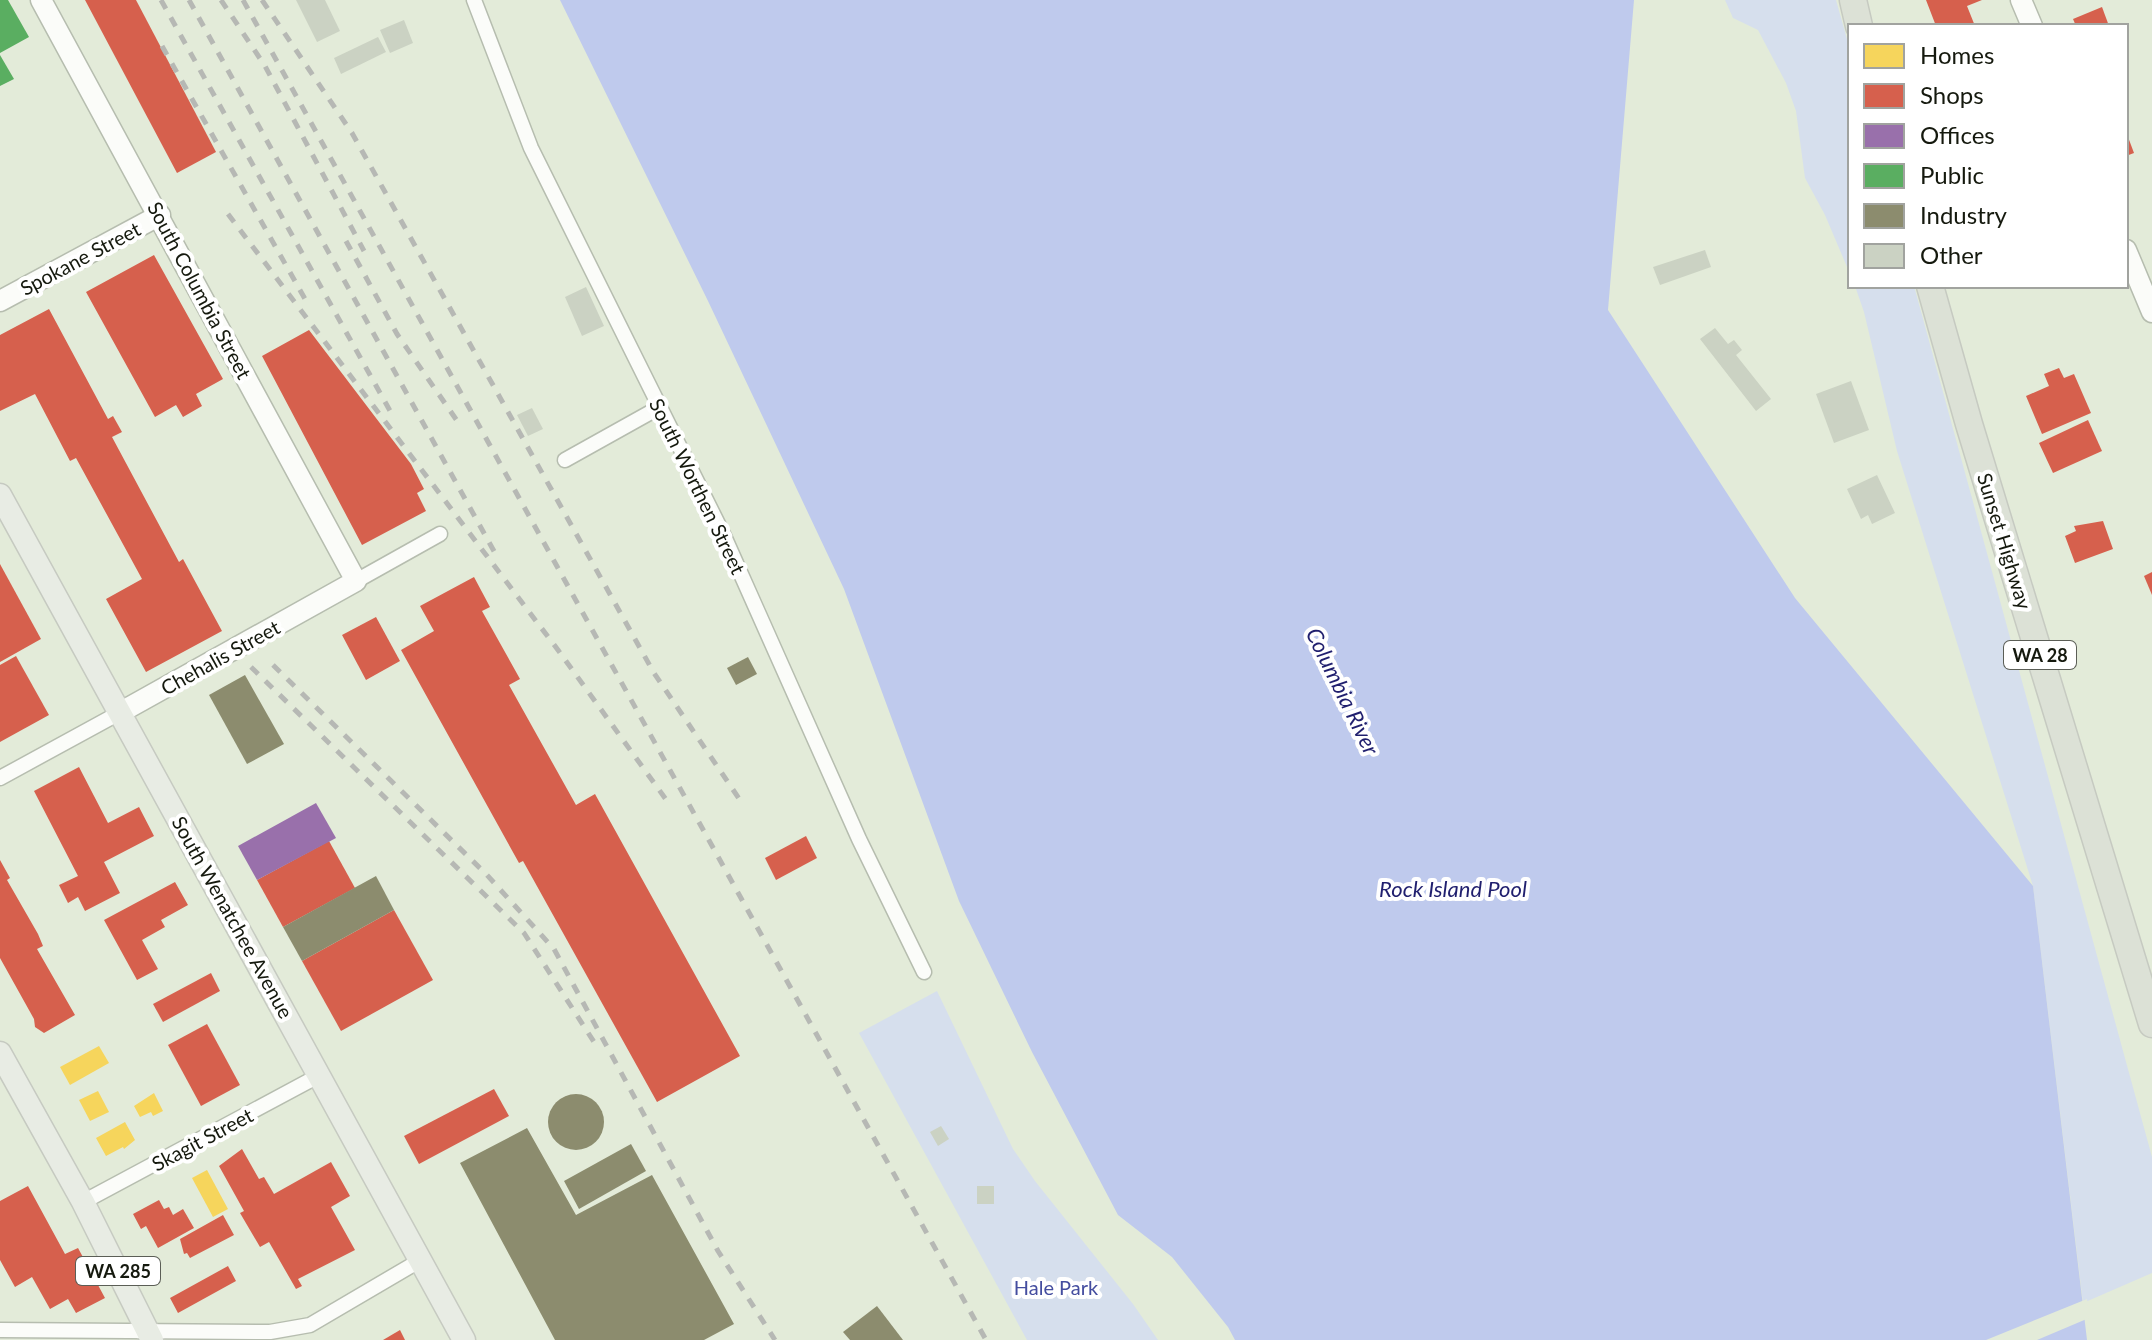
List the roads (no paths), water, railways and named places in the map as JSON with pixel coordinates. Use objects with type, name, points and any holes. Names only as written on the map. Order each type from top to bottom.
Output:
[{"type":"highway","points":[[1853,0],[1859,24]]},
{"type":"highway","name":"Sunset Highway","points":[[1931,288],[2152,1024]]},
{"type":"main road","name":"South Wenatchee Avenue","points":[[0,495],[464,1340]]},
{"type":"main road","name":"WA 285","points":[[0,1053],[83,1202],[151,1336]]},
{"type":"street","name":"South Columbia Street","points":[[41,0],[356,581]]},
{"type":"street","name":"South Worthen Street","points":[[474,0],[531,148],[724,536],[859,839],[924,972]]},
{"type":"street","points":[[2021,0],[2031,24]]},
{"type":"street","name":"Spokane Street","points":[[0,301],[160,215]]},
{"type":"street","points":[[2128,255],[2152,312]]},
{"type":"street","points":[[565,460],[660,407]]},
{"type":"street","name":"Chehalis Street","points":[[0,778],[440,534]]},
{"type":"street","name":"Skagit Street","points":[[83,1202],[320,1075]]},
{"type":"street","points":[[0,1330],[51,1335],[151,1336],[270,1332],[310,1325],[419,1261]]},
{"type":"water","name":"Rock Island Pool","points":[[560,0],[1634,0],[1608,310],[1795,598],[2033,886],[2087,1340],[1235,1340],[1172,1257],[1118,1215],[1032,1052],[959,901],[844,589],[708,301]]},
{"type":"railway","points":[[161,0],[394,418]]},
{"type":"railway","points":[[189,0],[495,553]]},
{"type":"railway","points":[[221,0],[265,66],[364,251]]},
{"type":"railway","points":[[243,0],[986,1340]]},
{"type":"railway","points":[[262,0],[352,133],[654,673],[740,800]]},
{"type":"railway","points":[[162,46],[309,306]]},
{"type":"railway","points":[[228,214],[558,650],[670,805]]},
{"type":"railway","points":[[346,241],[397,334],[460,425]]},
{"type":"railway","points":[[273,665],[487,875],[554,949],[718,1251],[775,1340]]},
{"type":"railway","points":[[251,667],[524,933],[594,1042]]},
{"type":"water label","name":"Columbia River","points":[[1343,691]]},
{"type":"park label","name":"Hale Park","points":[[1056,1287]]}]
